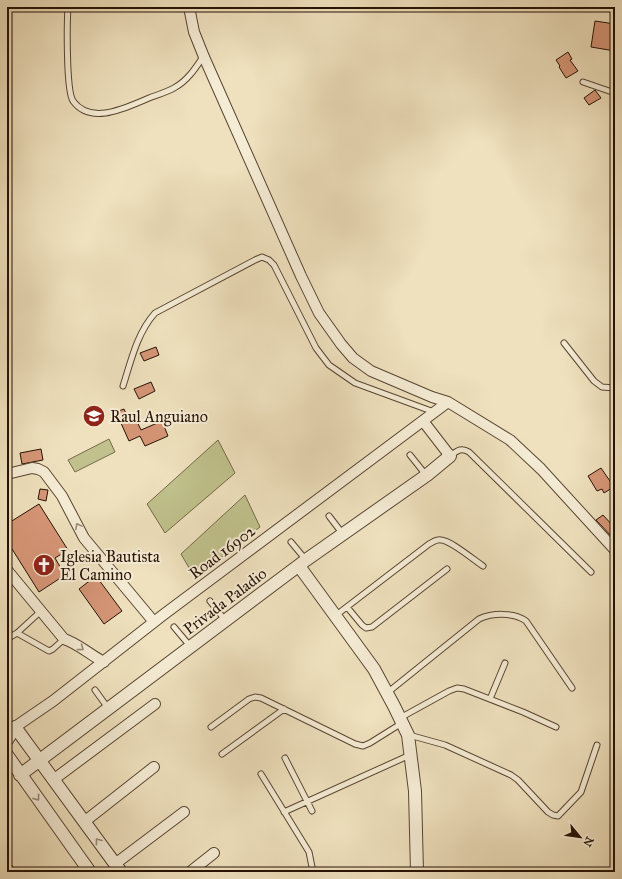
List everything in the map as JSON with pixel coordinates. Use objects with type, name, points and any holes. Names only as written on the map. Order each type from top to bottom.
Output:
[{"type":"street","points":[[190,7],[194,32],[204,57],[300,276],[319,313],[330,330],[353,358],[371,371],[432,397],[448,402],[510,440],[541,469],[615,550]]},
{"type":"street","name":"Road 16902","points":[[15,727],[104,662],[154,622],[448,402]]},
{"type":"street","points":[[423,421],[450,456]]},
{"type":"street","name":"Privada Paladio","points":[[20,775],[302,563],[427,476],[450,456]]},
{"type":"street","points":[[7,474],[32,468],[44,472],[62,496],[84,538],[154,622]]},
{"type":"street","points":[[302,563],[335,616],[374,669],[408,735],[415,805],[416,872]]},
{"type":"street","points":[[7,570],[64,639],[74,642],[91,655],[104,662]]},
{"type":"street","points":[[53,780],[155,704]]},
{"type":"street","points":[[7,740],[15,727],[118,868],[184,812]]},
{"type":"street","points":[[7,755],[90,872]]},
{"type":"street","points":[[84,822],[154,767]]},
{"type":"street","points":[[190,872],[214,853]]},
{"type":"street","points":[[7,868],[10,872]]},
{"type":"lane","points":[[68,7],[67,29],[70,90],[73,100],[81,108],[95,113],[116,111],[174,88],[189,76],[204,57]]},
{"type":"lane","points":[[583,82],[615,93]]},
{"type":"lane","points":[[123,386],[137,344],[146,323],[155,312],[262,257],[269,260],[274,265],[316,348],[329,365],[355,383],[434,412]]},
{"type":"lane","points":[[564,343],[594,381],[602,387],[615,388]]},
{"type":"lane","points":[[450,456],[459,450],[464,449],[469,452],[591,572]]},
{"type":"lane","points":[[410,455],[427,476]]},
{"type":"lane","points":[[329,516],[343,534]]},
{"type":"lane","points":[[335,616],[429,544],[437,540],[449,542],[483,566]]},
{"type":"lane","points":[[291,542],[302,563]]},
{"type":"lane","points":[[347,607],[362,625],[366,628],[372,627],[447,569]]},
{"type":"lane","points":[[210,601],[226,620]]},
{"type":"lane","points":[[7,639],[17,633],[41,611]]},
{"type":"lane","points":[[387,693],[479,619],[493,615],[519,616],[526,621],[572,688]]},
{"type":"lane","points":[[174,627],[191,647]]},
{"type":"lane","points":[[17,633],[49,651],[64,639]]},
{"type":"lane","points":[[490,699],[505,663]]},
{"type":"lane","points":[[211,727],[255,697],[261,698],[362,746],[370,743],[401,720],[449,691],[457,688],[464,689],[490,699],[556,727]]},
{"type":"lane","points":[[95,690],[109,708]]},
{"type":"lane","points":[[222,754],[284,709]]},
{"type":"lane","points":[[408,735],[445,745],[511,775],[518,780],[548,812],[558,816],[581,792],[597,745]]},
{"type":"lane","points":[[284,812],[410,755]]},
{"type":"lane","points":[[286,758],[312,811]]},
{"type":"lane","points":[[261,774],[309,852],[313,872]]},
{"type":"green space","points":[[109,439],[115,452],[75,472],[68,460]]},
{"type":"green space","points":[[218,440],[235,473],[165,533],[147,504]]},
{"type":"green space","points":[[245,495],[260,527],[195,578],[181,554]]},
{"type":"building","points":[[595,21],[615,24],[615,51],[591,47]]},
{"type":"building","points":[[568,52],[572,59],[570,60],[578,71],[566,78],[556,60]]},
{"type":"building","points":[[595,90],[601,98],[589,105],[584,98]]},
{"type":"building","points":[[156,347],[159,355],[144,361],[140,353]]},
{"type":"building","points":[[151,382],[155,391],[139,399],[134,389]]},
{"type":"building","points":[[124,409],[127,416],[133,413],[141,430],[162,421],[168,436],[145,446],[140,436],[129,441],[116,412]]},
{"type":"building","points":[[41,449],[43,460],[22,464],[20,453]]},
{"type":"building","points":[[601,468],[612,484],[610,485],[612,488],[604,493],[602,489],[597,491],[588,476]]},
{"type":"building","points":[[40,489],[48,490],[46,501],[38,499]]},
{"type":"building","points":[[39,504],[68,550],[55,558],[65,575],[39,592],[7,541],[7,524]]},
{"type":"building","points":[[603,515],[615,528],[615,540],[596,520]]},
{"type":"building","points":[[96,576],[122,611],[104,624],[79,589]]},
{"type":"place","name":"Raul Anguiano","points":[[94,416]]},
{"type":"place","name":"Iglesia Bautista El Camino","points":[[44,565]]}]
